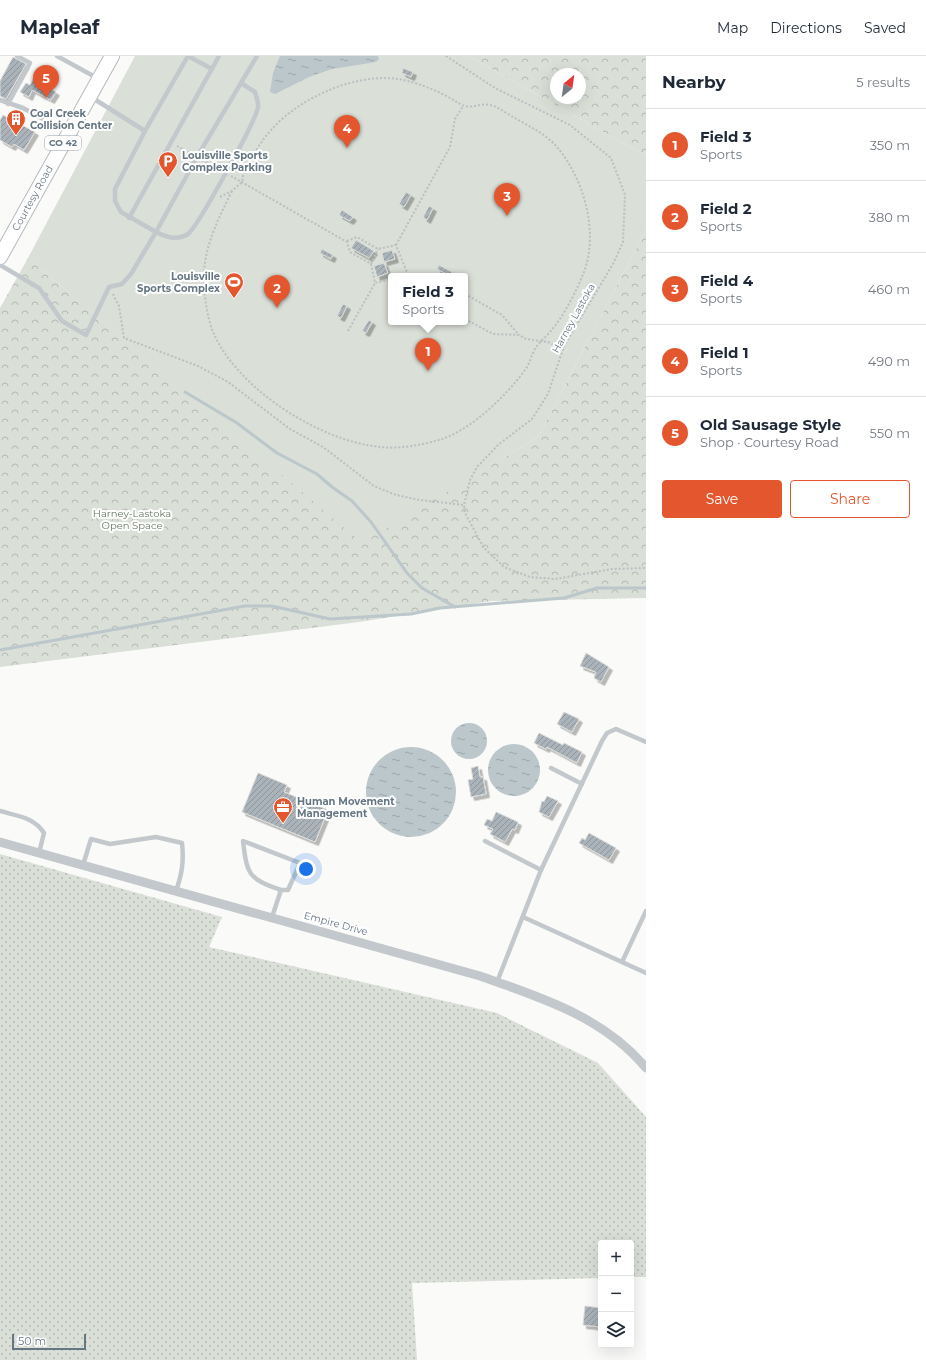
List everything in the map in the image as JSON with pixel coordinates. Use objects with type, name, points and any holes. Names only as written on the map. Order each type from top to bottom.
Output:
[{"type":"main road","name":"Courtesy Road","points":[[0,257],[112,56]]},
{"type":"street","name":"Empire Drive","points":[[0,842],[455,968],[497,982],[548,1000],[588,1020],[615,1038],[646,1068]]},
{"type":"lane","points":[[8,104],[30,63],[17,56]]},
{"type":"lane","points":[[57,56],[99,79]]},
{"type":"lane","points":[[212,69],[188,56],[145,131],[115,190],[115,201],[121,212],[129,218],[167,238],[179,238],[188,233],[207,204],[240,145],[258,106],[254,92],[241,83]]},
{"type":"lane","points":[[129,218],[219,56]]},
{"type":"lane","points":[[0,265],[39,288],[62,321],[86,335],[109,287],[122,284],[131,274],[156,232],[196,157],[257,56]]},
{"type":"lane","points":[[89,96],[145,131]]},
{"type":"lane","points":[[0,100],[23,108],[69,133]]},
{"type":"lane","points":[[497,982],[524,917],[541,870],[607,733],[616,729],[646,742]]},
{"type":"lane","points":[[550,768],[582,784]]},
{"type":"lane","points":[[0,811],[32,819],[39,825],[44,832],[39,853]]},
{"type":"lane","points":[[83,865],[91,839],[110,844],[156,837],[172,840],[182,843],[184,861],[183,872],[176,891]]},
{"type":"lane","points":[[243,841],[300,863],[291,886],[288,890],[281,890],[254,878],[247,868],[243,841]]},
{"type":"lane","points":[[486,841],[541,870]]},
{"type":"lane","points":[[272,917],[281,890]]},
{"type":"lane","points":[[622,962],[644,924],[646,911]]},
{"type":"lane","points":[[524,917],[646,973]]},
{"type":"path","name":"Harney Lastoka","points":[[446,56],[495,88],[570,124],[611,158],[625,195],[622,242],[612,264],[563,350],[548,394],[532,419],[498,445],[478,467],[470,480],[464,505]]},
{"type":"path","points":[[232,191],[212,236],[205,268],[204,289],[213,332],[234,365],[284,411],[332,434],[380,447],[402,447],[444,438],[468,426],[494,405],[525,370],[541,341],[551,331],[570,300],[588,260],[589,225],[586,206],[579,184],[569,164],[557,146],[542,133],[489,104],[463,106],[434,90],[398,79],[353,83],[334,88],[307,101],[288,114],[273,128],[259,146],[244,171]]},
{"type":"path","points":[[347,242],[357,237],[378,249],[396,244],[450,147],[455,119],[463,106]]},
{"type":"path","points":[[171,142],[347,242],[350,252],[370,264]]},
{"type":"path","points":[[207,204],[232,191],[242,182],[244,171],[240,145]]},
{"type":"path","points":[[396,244],[408,273]]},
{"type":"path","points":[[348,331],[375,283],[370,264],[378,249]]},
{"type":"path","points":[[375,283],[388,280]]},
{"type":"path","points":[[109,287],[119,306],[124,338],[198,366],[228,382],[290,429],[323,448],[374,486],[396,495],[420,500],[464,505],[468,521],[484,548],[504,567],[530,577],[555,580],[612,568],[646,568]]},
{"type":"path","points":[[468,296],[502,315],[519,335],[526,340],[548,342],[563,350]]},
{"type":"path","points":[[468,321],[493,334],[519,335]]},
{"type":"green space","name":"Louisville Sports Complex","points":[[135,56],[468,56],[550,102],[550,104],[553,104],[646,156],[646,230],[538,437],[362,543],[28,258]]},
{"type":"green space","points":[[468,56],[646,56],[646,156],[553,104],[586,104],[586,68],[550,68],[550,102]]},
{"type":"green space","name":"Harney-Lastoka Open Space","points":[[646,230],[646,598],[491,601],[359,622],[0,667],[0,308],[28,258],[362,542],[538,437]]},
{"type":"green space","points":[[0,854],[222,917],[209,947],[497,1013],[598,1063],[646,1117],[646,1277],[634,1277],[634,1240],[598,1240],[598,1278],[412,1283],[417,1360],[0,1360]]},
{"type":"water","points":[[280,56],[378,56],[379,59],[376,62],[332,69],[309,77],[275,94],[270,92],[273,73]]},
{"type":"water","points":[[473,723],[482,728],[486,734],[486,748],[482,754],[473,759],[465,759],[456,754],[452,748],[451,737],[456,728],[462,724]]},
{"type":"water","points":[[509,744],[519,744],[533,751],[540,765],[540,775],[533,789],[519,796],[509,796],[499,792],[492,785],[488,775],[488,765],[492,755],[499,748]]},
{"type":"water","points":[[411,747],[428,750],[443,760],[453,775],[456,792],[453,809],[443,824],[428,834],[411,837],[394,834],[379,824],[369,809],[366,792],[369,775],[379,760],[394,750]]},
{"type":"building","points":[[13,57],[26,64],[6,99],[0,96],[0,81]]},
{"type":"building","points":[[403,68],[413,72],[411,77],[402,73]]},
{"type":"building","points":[[33,79],[56,92],[51,100],[32,90],[29,97],[20,92],[26,83],[30,85]]},
{"type":"building","name":"Coal Creek Collision Center","points":[[3,115],[35,132],[24,150],[14,144],[12,147],[0,140],[0,120]]},
{"type":"building","points":[[406,192],[411,195],[404,207],[399,204]]},
{"type":"building","points":[[429,206],[433,208],[427,220],[423,217]]},
{"type":"building","points":[[342,210],[353,217],[350,221],[339,215]]},
{"type":"building","points":[[356,240],[374,251],[369,258],[351,248]]},
{"type":"building","points":[[322,249],[333,255],[331,259],[320,253]]},
{"type":"building","points":[[392,250],[395,259],[384,262],[382,253]]},
{"type":"building","points":[[384,263],[388,273],[377,277],[374,266]]},
{"type":"building","points":[[439,265],[452,272],[444,273],[437,269]]},
{"type":"building","points":[[343,304],[347,306],[341,318],[337,316]]},
{"type":"building","points":[[369,320],[372,322],[366,333],[362,331]]},
{"type":"building","points":[[586,653],[609,667],[601,682],[594,678],[596,672],[580,666]]},
{"type":"building","points":[[564,712],[579,719],[572,732],[557,724]]},
{"type":"building","points":[[539,733],[563,745],[564,743],[582,752],[577,763],[547,747],[546,749],[534,743]]},
{"type":"building","points":[[478,766],[480,777],[483,777],[486,794],[471,797],[468,780],[473,779],[471,768]]},
{"type":"building","points":[[258,773],[287,785],[284,792],[328,810],[315,842],[242,812]]},
{"type":"building","points":[[547,796],[558,801],[549,817],[539,812],[542,801],[544,802]]},
{"type":"building","points":[[496,812],[518,822],[515,830],[512,829],[505,842],[490,834],[493,829],[484,825],[487,819],[492,821]]},
{"type":"building","points":[[589,833],[616,848],[609,860],[579,843],[582,838],[585,840]]},
{"type":"building","points":[[585,1306],[598,1308],[598,1327],[583,1325]]},
{"type":"waterway","points":[[185,392],[237,423],[277,453],[317,474],[352,501],[371,522],[407,573],[422,588],[455,607]]},
{"type":"waterway","points":[[0,650],[245,606],[272,606],[330,619],[411,614],[440,608],[564,598],[597,588],[646,588]]},
{"type":"place","name":"Old Sausage Style","points":[[46,98]]},
{"type":"place","name":"Coal Creek Collision Center","points":[[16,136]]},
{"type":"place","name":"Field 1","points":[[347,148]]},
{"type":"place","name":"Louisville Sports Complex Parking","points":[[168,178]]},
{"type":"place","name":"Field 4","points":[[507,216]]},
{"type":"place","name":"Louisville Sports Complex","points":[[234,299]]},
{"type":"place","name":"Field 2","points":[[277,308]]},
{"type":"place","name":"Field 3","points":[[428,371]]},
{"type":"place","name":"Human Movement Management","points":[[283,824]]}]
